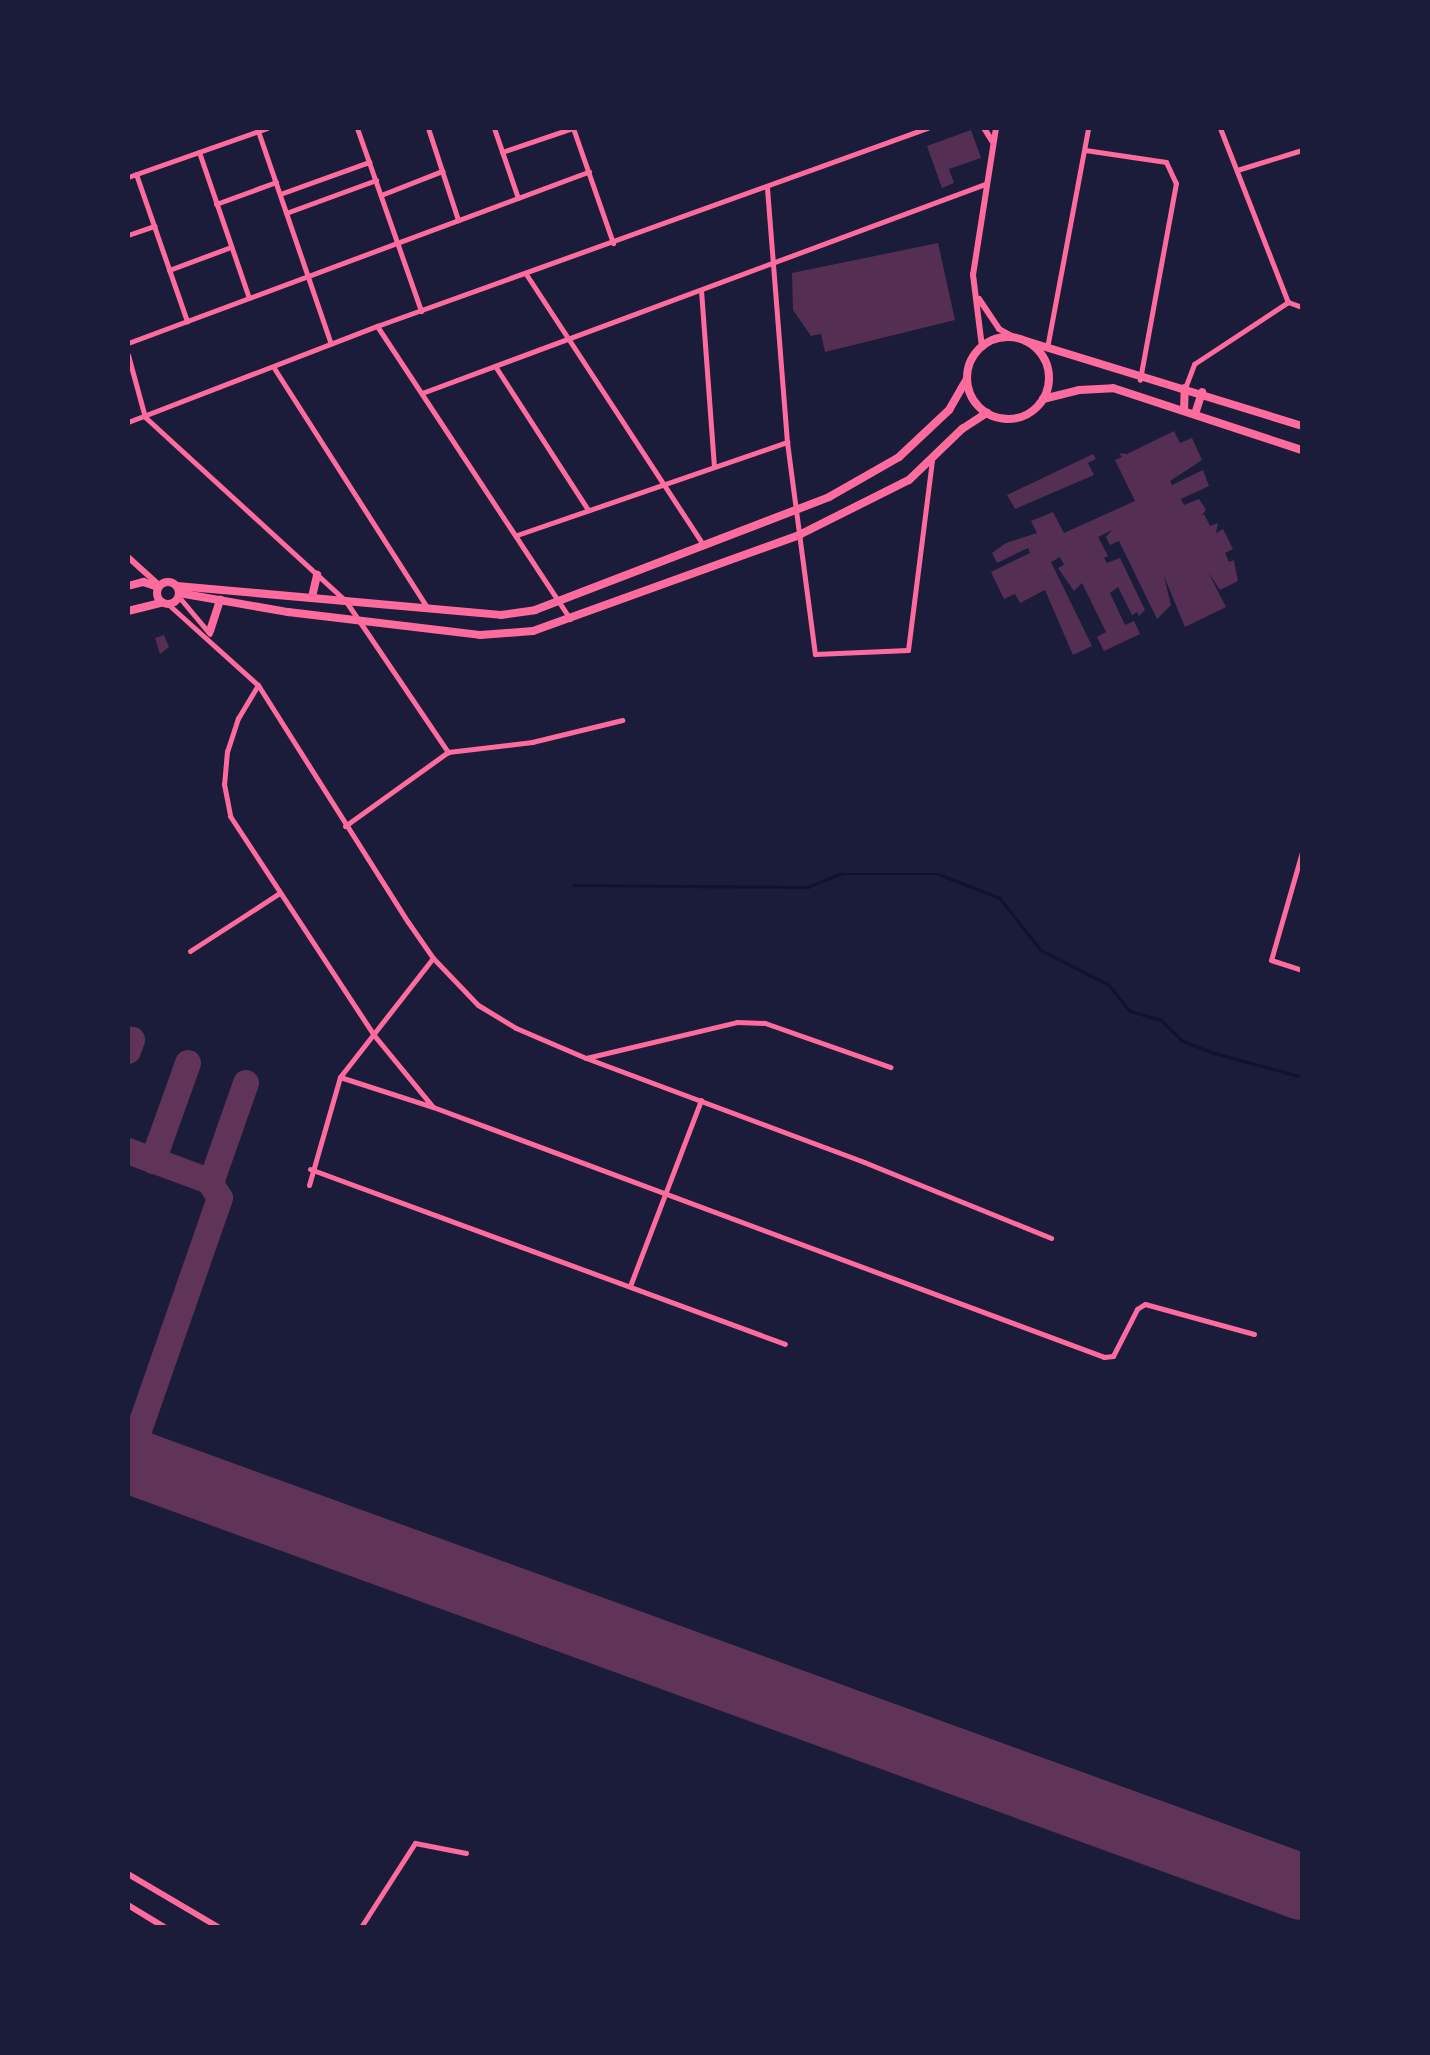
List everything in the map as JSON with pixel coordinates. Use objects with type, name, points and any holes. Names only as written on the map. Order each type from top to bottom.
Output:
[{"type":"main road","points":[[128,611],[165,604],[178,592],[312,597],[501,615],[557,602],[796,513],[899,457],[949,410],[967,379],[974,356],[982,347],[1015,338],[1140,380],[1202,392],[1302,426]]},
{"type":"main road","points":[[967,379],[976,404],[987,413],[1012,419],[1035,409],[1043,399],[1049,373],[1037,349],[1026,341]]},
{"type":"main road","points":[[1043,399],[1079,390],[1113,388],[1302,450]]},
{"type":"main road","points":[[1184,411],[1185,388]]},
{"type":"main road","points":[[1195,414],[1202,392]]},
{"type":"main road","points":[[128,586],[143,582],[159,586],[170,582],[178,592],[220,600],[480,635],[533,631],[570,620],[799,535],[909,480],[987,413]]},
{"type":"main road","points":[[312,597],[317,575]]},
{"type":"main road","points":[[159,586],[165,604]]},
{"type":"main road","points":[[211,636],[220,600]]},
{"type":"street","points":[[128,177],[267,128]]},
{"type":"street","points":[[358,128],[421,311]]},
{"type":"street","points":[[428,128],[458,220]]},
{"type":"street","points":[[494,128],[518,198]]},
{"type":"street","points":[[502,152],[573,128],[613,243]]},
{"type":"street","points":[[128,422],[274,368],[377,326],[767,188],[927,128]]},
{"type":"street","points":[[984,128],[992,141]]},
{"type":"street","points":[[982,347],[975,292],[985,184],[996,128]]},
{"type":"street","points":[[1047,350],[1088,128]]},
{"type":"street","points":[[1220,128],[1288,302],[1302,307]]},
{"type":"street","points":[[258,129],[331,344]]},
{"type":"street","points":[[1085,150],[1166,162],[1176,183],[1140,380]]},
{"type":"street","points":[[1237,170],[1302,150]]},
{"type":"street","points":[[199,152],[248,298]]},
{"type":"street","points":[[279,194],[369,162]]},
{"type":"street","points":[[381,195],[442,171]]},
{"type":"street","points":[[128,343],[589,172]]},
{"type":"street","points":[[136,174],[187,321]]},
{"type":"street","points":[[286,213],[376,180]]},
{"type":"street","points":[[216,204],[276,182]]},
{"type":"street","points":[[422,393],[985,184]]},
{"type":"street","points":[[767,188],[787,442],[815,654],[908,650],[932,459]]},
{"type":"street","points":[[128,235],[154,226]]},
{"type":"street","points":[[169,270],[231,247]]},
{"type":"street","points":[[526,274],[705,548]]},
{"type":"street","points":[[701,290],[714,465]]},
{"type":"street","points":[[975,292],[999,329],[1015,338]]},
{"type":"street","points":[[1185,388],[1192,366],[1288,302]]},
{"type":"street","points":[[377,326],[517,535],[570,620]]},
{"type":"street","points":[[128,355],[145,416],[345,600],[448,752]]},
{"type":"street","points":[[495,366],[588,510]]},
{"type":"street","points":[[274,368],[428,610]]},
{"type":"street","points":[[517,535],[787,442]]},
{"type":"street","points":[[128,557],[159,586]]},
{"type":"street","points":[[178,592],[211,636],[258,685],[345,825],[433,958],[478,1005],[516,1028],[586,1058],[864,1161],[1051,1238]]},
{"type":"street","points":[[165,604],[211,636]]},
{"type":"street","points":[[258,685],[238,718],[227,751],[223,784],[230,816],[278,894],[373,1034],[433,1107]]},
{"type":"street","points":[[345,825],[448,752],[532,742],[622,720]]},
{"type":"street","points":[[1302,855],[1271,960],[1302,970]]},
{"type":"street","points":[[190,951],[278,894]]},
{"type":"street","points":[[309,1185],[310,1169],[340,1077],[433,958]]},
{"type":"street","points":[[586,1058],[737,1022],[765,1023],[890,1067]]},
{"type":"street","points":[[340,1077],[433,1107],[663,1196],[1104,1357],[1113,1356],[1138,1309],[1145,1304],[1254,1334]]},
{"type":"street","points":[[630,1286],[701,1100]]},
{"type":"street","points":[[310,1169],[785,1344]]},
{"type":"street","points":[[360,1927],[415,1843],[466,1853]]},
{"type":"street","points":[[128,1874],[218,1927]]},
{"type":"street","points":[[128,1905],[164,1927]]},
{"type":"building","points":[[971,130],[981,158],[949,169],[954,183],[942,188],[927,146]]},
{"type":"building","points":[[938,243],[955,320],[825,352],[821,334],[811,336],[793,310],[792,273]]},
{"type":"building","points":[[1174,431],[1180,443],[1192,438],[1202,460],[1170,481],[1172,485],[1203,470],[1209,486],[1181,499],[1184,505],[1199,499],[1206,510],[1201,516],[1204,514],[1210,526],[1218,523],[1216,533],[1223,529],[1233,549],[1225,553],[1229,562],[1234,560],[1238,581],[1220,590],[1208,572],[1226,607],[1185,627],[1164,576],[1171,605],[1157,619],[1119,541],[1110,545],[1106,537],[1112,530],[1098,537],[1108,556],[1104,558],[1107,563],[1120,558],[1145,610],[1139,616],[1137,612],[1132,615],[1118,587],[1110,593],[1125,625],[1134,621],[1140,634],[1104,651],[1097,637],[1106,632],[1082,583],[1074,591],[1058,568],[1064,565],[1060,557],[1051,562],[1092,646],[1073,655],[1045,590],[1020,603],[1015,594],[1004,599],[991,572],[1030,553],[1028,548],[997,563],[992,553],[1006,543],[1037,533],[1031,521],[1053,512],[1064,533],[1135,501],[1115,460],[1122,457],[1119,453],[1127,454]]},
{"type":"building","points":[[1093,454],[1096,459],[1088,463],[1094,475],[1015,509],[1007,495]]},
{"type":"building","points":[[164,635],[169,647],[160,654],[155,638]]},
{"type":"waterway","points":[[574,885],[808,887],[840,874],[939,874],[1000,898],[1041,950],[1109,985],[1130,1011],[1161,1020],[1183,1041],[1215,1053],[1302,1077]]},
{"type":"taxiway","points":[[128,1051],[132,1040]]},
{"type":"taxiway","points":[[153,1161],[188,1063]]},
{"type":"taxiway","points":[[211,1183],[246,1083]]},
{"type":"taxiway","points":[[128,1151],[209,1181],[220,1198],[129,1460]]},
{"type":"runway","points":[[128,1460],[1302,1887]]}]
